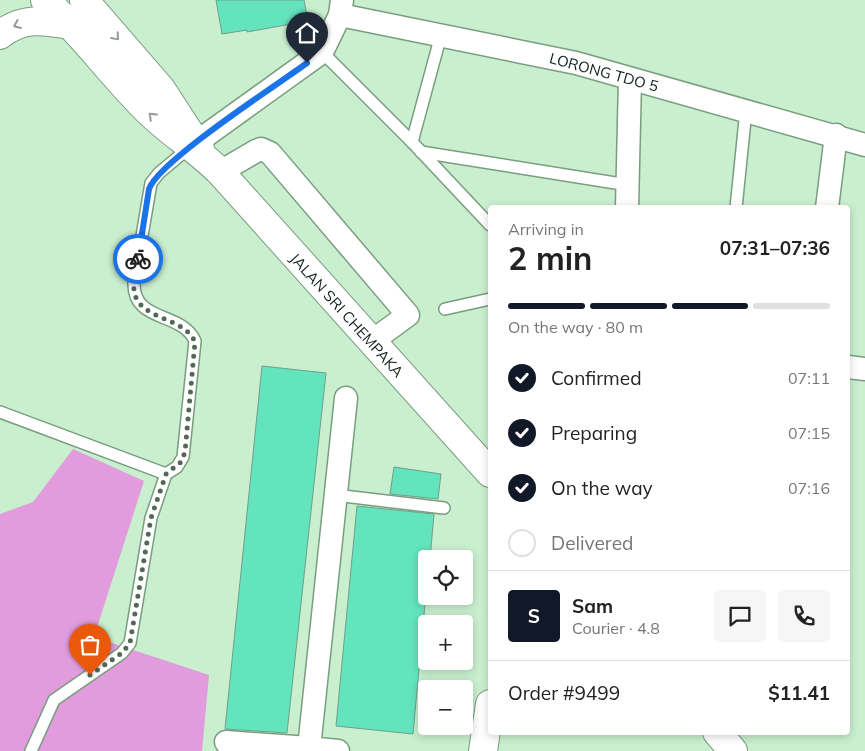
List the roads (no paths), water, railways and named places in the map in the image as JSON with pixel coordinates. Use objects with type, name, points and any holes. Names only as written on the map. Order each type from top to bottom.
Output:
[{"type":"main road","points":[[45,0],[166,129],[203,154]]},
{"type":"main road","points":[[84,0],[161,89],[203,154]]},
{"type":"main road","points":[[0,35],[23,22],[40,20],[70,25]]},
{"type":"main road","name":"JALAN SRI CHEMPAKA","points":[[203,154],[488,471]]},
{"type":"main road","points":[[484,751],[488,720]]},
{"type":"main road","points":[[720,735],[733,751]]},
{"type":"street","points":[[203,154],[322,52],[341,7]]},
{"type":"street","name":"LORONG TDO 5","points":[[341,7],[441,35],[576,63],[865,144]]},
{"type":"street","points":[[627,205],[630,79]]},
{"type":"street","points":[[827,205],[836,135]]},
{"type":"street","points":[[203,154],[261,150],[270,153],[408,315],[371,342]]},
{"type":"street","points":[[850,367],[865,369]]},
{"type":"street","points":[[309,748],[346,398]]},
{"type":"street","points":[[226,742],[338,751]]},
{"type":"lane","points":[[412,142],[441,35]]},
{"type":"lane","points":[[322,52],[412,142],[488,223]]},
{"type":"lane","points":[[736,205],[746,110]]},
{"type":"lane","points":[[421,152],[628,185]]},
{"type":"lane","points":[[31,751],[54,700],[122,653],[130,643],[151,518],[166,474],[181,462],[185,452],[195,342],[192,334],[185,327],[141,306],[136,299],[134,283],[151,183],[168,164],[203,154]]},
{"type":"lane","points":[[445,309],[488,299]]},
{"type":"lane","points":[[0,412],[166,474]]},
{"type":"lane","points":[[335,495],[444,508]]}]
